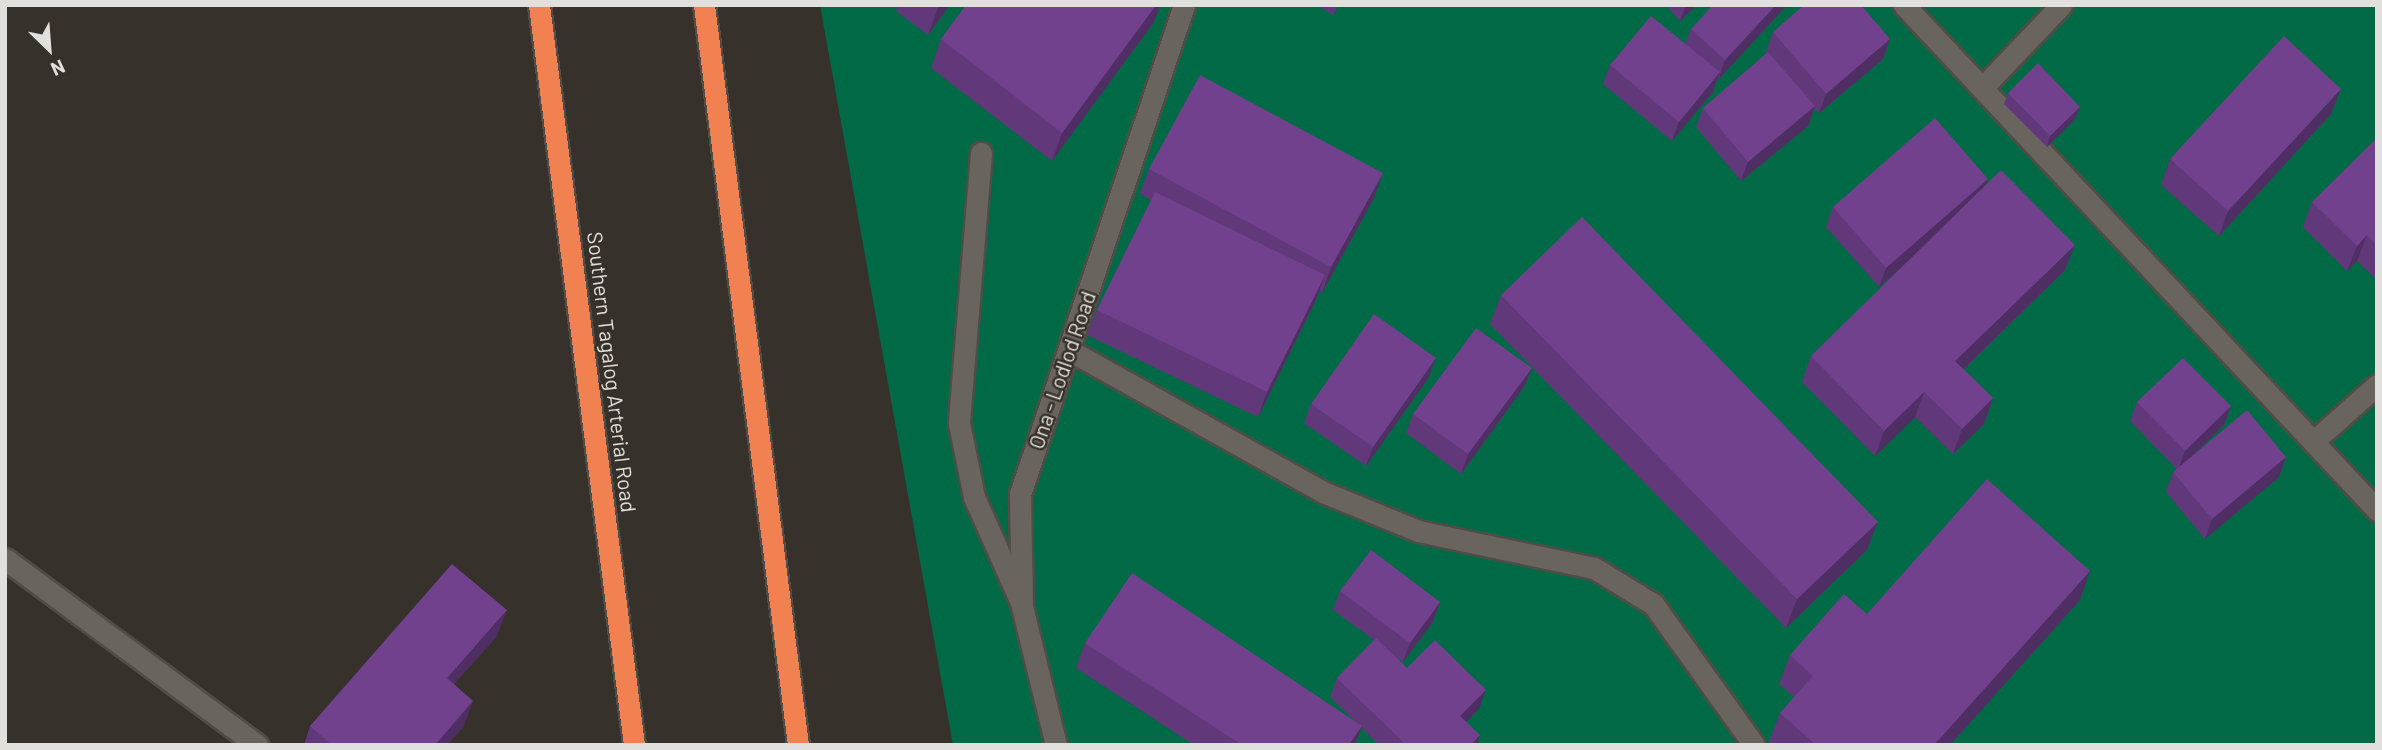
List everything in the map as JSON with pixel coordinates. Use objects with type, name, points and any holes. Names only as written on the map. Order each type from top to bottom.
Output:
[{"type":"highway","name":"Southern Tagalog Arterial Road","points":[[539,5],[634,745]]},
{"type":"highway","points":[[704,5],[798,745]]},
{"type":"street","name":"Ona - Lodlod Road","points":[[1056,745],[1022,607],[1020,494],[1184,5]]},
{"type":"street","points":[[1904,5],[2315,440],[2377,510]]},
{"type":"street","points":[[1983,87],[2061,5]]},
{"type":"street","points":[[981,153],[960,423],[974,497],[1022,607]]},
{"type":"street","points":[[1069,350],[1323,492],[1406,526],[1594,568],[1653,604],[1754,745]]},
{"type":"street","points":[[2315,440],[2377,385]]},
{"type":"street","points":[[5,558],[257,745]]},
{"type":"green space","points":[[820,5],[2377,5],[2377,745],[953,745]]},
{"type":"building","points":[[966,5],[1156,5],[1062,133],[941,39]]},
{"type":"building","points":[[1713,5],[1776,5],[1725,60],[1691,29]]},
{"type":"building","points":[[1804,5],[1861,5],[1890,39],[1826,94],[1773,32]]},
{"type":"building","points":[[1651,16],[1720,72],[1679,122],[1610,65]]},
{"type":"building","points":[[2284,36],[2341,89],[2228,211],[2170,159]]},
{"type":"building","points":[[1768,52],[1815,106],[1748,162],[1703,108]]},
{"type":"building","points":[[2038,63],[2080,107],[2050,136],[2008,93]]},
{"type":"building","points":[[1200,75],[1383,173],[1331,267],[1149,169]]},
{"type":"building","points":[[1935,118],[1988,179],[1886,268],[1833,207]]},
{"type":"building","points":[[2377,138],[2377,246],[2367,235],[2357,246],[2312,202]]},
{"type":"building","points":[[2001,170],[2075,245],[1955,361],[1993,398],[1962,429],[1924,392],[1884,431],[1811,356]]},
{"type":"building","points":[[1155,192],[1325,275],[1267,392],[1097,310]]},
{"type":"building","points":[[1582,217],[1878,522],[1797,599],[1501,295]]},
{"type":"building","points":[[1374,314],[1436,358],[1373,447],[1311,404]]},
{"type":"building","points":[[1476,328],[1532,368],[1468,454],[1413,414]]},
{"type":"building","points":[[2183,358],[2231,406],[2185,451],[2137,402]]},
{"type":"building","points":[[2247,410],[2286,457],[2212,519],[2173,472]]},
{"type":"building","points":[[1987,479],[2090,571],[1934,745],[1816,745],[1780,713],[1813,676],[1790,655],[1844,594],[1867,614]]},
{"type":"building","points":[[1371,550],[1440,602],[1410,643],[1340,591]]},
{"type":"building","points":[[452,564],[507,610],[447,678],[473,701],[435,745],[332,745],[310,726]]},
{"type":"building","points":[[1132,573],[1362,726],[1350,745],[1242,745],[1085,643]]},
{"type":"building","points":[[1376,638],[1407,668],[1435,640],[1486,690],[1460,716],[1480,735],[1471,745],[1406,745],[1337,678]]}]
